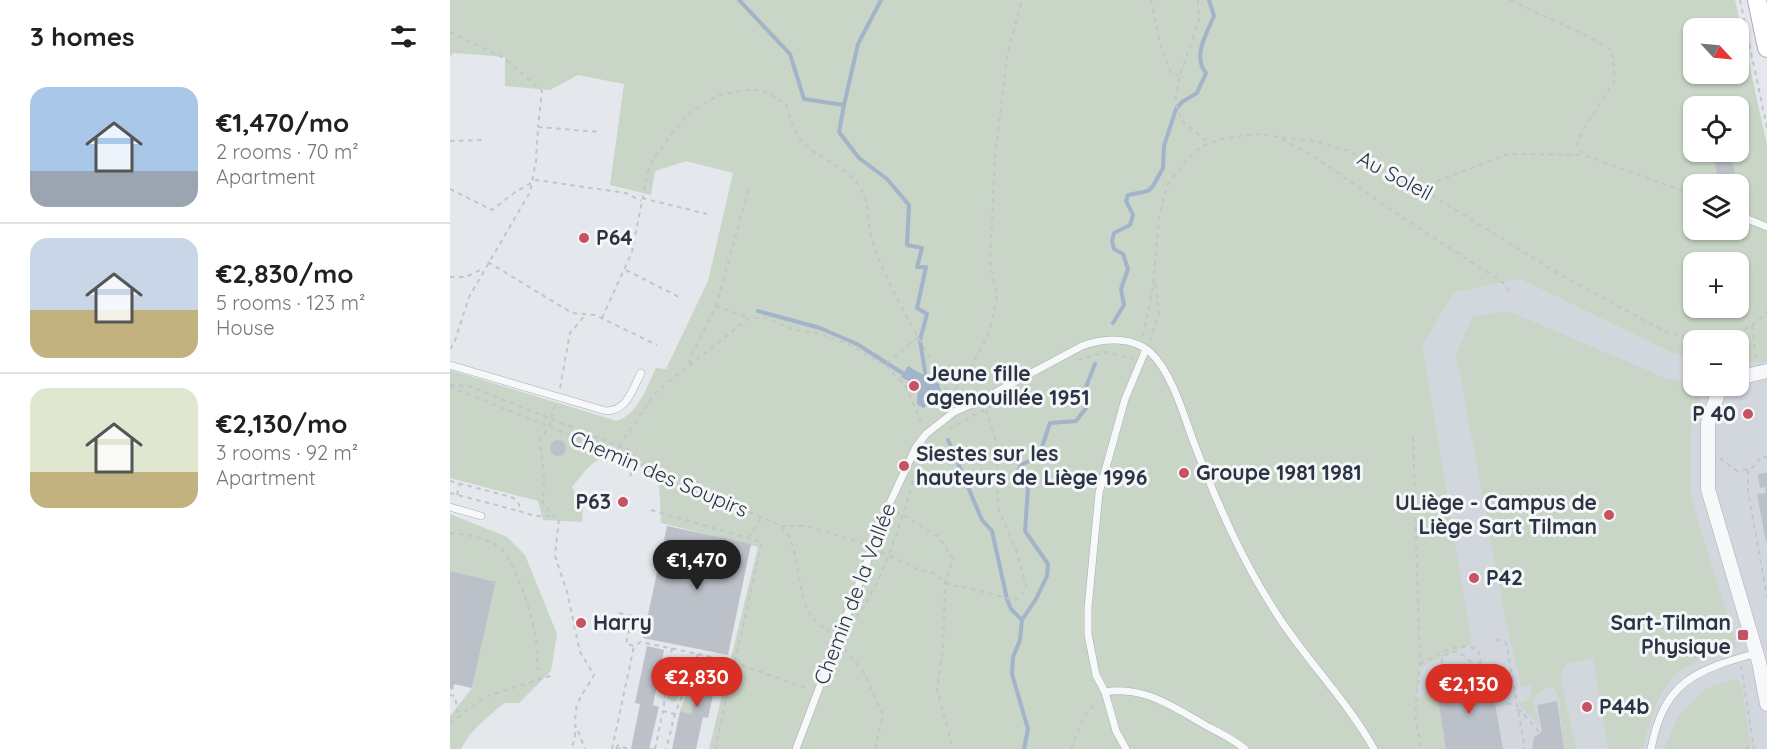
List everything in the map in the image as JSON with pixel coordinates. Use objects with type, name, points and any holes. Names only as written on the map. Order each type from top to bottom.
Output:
[{"type":"main road","points":[[1757,0],[1767,48]]},
{"type":"street","points":[[1717,396],[1708,423],[1707,489],[1762,655],[1767,705]]},
{"type":"lane","points":[[1749,220],[1767,227]]},
{"type":"lane","name":"Chemin de la Vallée","points":[[796,749],[888,507],[916,447],[926,434],[954,412],[1096,341],[1129,342],[1146,349]]},
{"type":"lane","points":[[1126,749],[1116,731],[1105,692],[1096,675],[1088,634],[1099,493],[1125,399],[1146,349],[1159,362],[1169,380],[1216,499],[1277,615],[1335,695],[1352,714],[1374,749]]},
{"type":"lane","points":[[450,365],[606,411],[613,411],[626,403],[641,374]]},
{"type":"lane","points":[[450,507],[481,516]]},
{"type":"lane","points":[[1651,749],[1664,706],[1679,688],[1699,672],[1739,658],[1762,655]]},
{"type":"lane","points":[[1105,692],[1117,690],[1151,696],[1178,708],[1245,749]]},
{"type":"path","points":[[950,396],[965,379],[989,333],[997,297],[990,262],[995,157],[1006,56],[1022,0]]},
{"type":"path","points":[[1151,0],[1160,44],[1171,73],[1180,75]]},
{"type":"path","points":[[1198,0],[1199,21],[1180,75],[1175,101],[1180,120],[1209,143]]},
{"type":"path","points":[[1510,0],[1612,50],[1616,80],[1581,133],[1577,146],[1584,155]]},
{"type":"path","points":[[1740,0],[1767,128]]},
{"type":"path","points":[[450,32],[504,58],[542,91],[533,180],[526,199],[484,267],[469,297],[454,344],[450,349]]},
{"type":"path","points":[[602,318],[626,270],[632,252],[646,177],[656,155],[693,110],[719,95],[762,90],[776,96],[786,104],[798,137],[809,148],[844,169],[865,195],[870,236],[881,264],[950,396],[954,412]]},
{"type":"path","points":[[538,127],[600,132]]},
{"type":"path","name":"Au Soleil","points":[[1146,349],[1143,337],[1154,279],[1159,218],[1167,186],[1188,158],[1209,143],[1248,134],[1340,147],[1420,188],[1566,278],[1654,326],[1683,337]]},
{"type":"path","points":[[1278,137],[1316,158],[1498,279],[1506,285],[1509,293]]},
{"type":"path","points":[[450,141],[485,140]]},
{"type":"path","points":[[1420,188],[1508,154],[1584,155],[1683,191]]},
{"type":"path","points":[[450,189],[492,210],[533,180],[617,191],[641,199],[707,214]]},
{"type":"path","points":[[690,364],[690,358],[716,306],[749,189]]},
{"type":"path","points":[[488,262],[572,313],[602,318],[657,345]]},
{"type":"path","points":[[450,277],[466,277],[484,267]]},
{"type":"path","points":[[626,270],[681,298]]},
{"type":"path","points":[[1146,349],[1159,313],[1154,279]]},
{"type":"path","points":[[716,306],[749,318],[766,318],[795,330],[817,333],[848,344],[885,365],[906,386],[926,434]]},
{"type":"path","name":"Au Soleil","points":[[1742,330],[1752,326],[1767,312]]},
{"type":"path","points":[[585,314],[570,333],[549,427],[540,440],[544,476],[543,503],[554,516],[559,518],[555,556],[567,592],[580,652],[594,675],[578,703],[575,718],[585,749]]},
{"type":"path","points":[[619,446],[657,391],[749,318]]},
{"type":"path","points":[[1752,326],[1762,372]]},
{"type":"path","points":[[885,365],[918,337]]},
{"type":"path","points":[[1071,364],[1089,355],[1105,352],[1141,361]]},
{"type":"path","points":[[450,386],[469,386],[631,451],[635,461],[630,478]]},
{"type":"path","name":"Chemin des Soupirs","points":[[450,386],[635,461],[781,526]]},
{"type":"path","points":[[781,526],[807,526],[873,547],[917,569],[933,573],[951,586],[960,586],[1015,600],[1027,589],[1018,555],[998,508],[996,441],[983,399]]},
{"type":"path","points":[[946,431],[1005,399]]},
{"type":"path","points":[[1413,437],[1420,664],[1416,714],[1421,749]]},
{"type":"path","points":[[1719,457],[1737,471],[1751,470],[1761,457],[1767,457]]},
{"type":"path","points":[[1748,470],[1748,491],[1767,597]]},
{"type":"path","points":[[838,635],[861,611],[887,556],[915,472]]},
{"type":"path","points":[[450,481],[511,497],[517,500],[520,507],[519,512]]},
{"type":"path","points":[[457,495],[460,483]]},
{"type":"path","points":[[450,493],[535,516],[554,516]]},
{"type":"path","points":[[888,507],[939,537],[953,559],[945,581],[943,648],[937,690],[953,749]]},
{"type":"path","points":[[651,510],[658,514],[762,542],[716,749]]},
{"type":"path","points":[[749,538],[761,517]]},
{"type":"path","points":[[781,526],[789,534],[800,585],[810,612],[820,627],[838,635],[863,671],[883,715],[875,749]]},
{"type":"path","points":[[450,533],[487,540],[505,553],[514,569],[531,617],[536,639],[537,668],[544,672]]},
{"type":"path","points":[[619,613],[632,616],[626,644],[634,646],[641,642],[736,663],[817,692]]},
{"type":"path","points":[[1496,639],[1506,643],[1525,749]]},
{"type":"path","points":[[614,748],[634,646]]},
{"type":"path","points":[[1420,664],[1443,652],[1462,646],[1471,646],[1478,650],[1481,658],[1479,668]]},
{"type":"path","points":[[652,749],[663,711],[672,648]]},
{"type":"path","points":[[1442,672],[1442,657],[1451,652],[1463,654],[1479,668],[1482,675],[1491,679],[1503,680]]},
{"type":"path","points":[[666,749],[675,714],[698,654]]},
{"type":"path","points":[[1739,658],[1754,749]]},
{"type":"path","points":[[450,723],[485,697],[553,675]]},
{"type":"path","points":[[1071,749],[1084,717],[1105,692]]},
{"type":"path","points":[[450,695],[455,696],[458,715]]},
{"type":"path","points":[[1507,704],[1516,704]]},
{"type":"path","points":[[1517,710],[1521,711],[1539,732]]},
{"type":"path","points":[[663,711],[675,714]]},
{"type":"path","points":[[571,749],[577,728]]},
{"type":"path","points":[[1745,749],[1753,743]]},
{"type":"path","points":[[614,748],[618,745],[630,749]]},
{"type":"path","points":[[614,748],[622,749]]},
{"type":"shaded area","name":"ULiège - Campus de Liège Sart Tilman","points":[[1520,279],[1683,358],[1683,396],[1749,396],[1749,363],[1767,362],[1767,749],[1427,749],[1417,697],[1420,668],[1472,644],[1423,344],[1455,292]]},
{"type":"green space","points":[[450,0],[1735,0],[1739,18],[1683,18],[1683,84],[1749,84],[1749,63],[1767,145],[1767,362],[1749,363],[1749,330],[1683,330],[1683,358],[1520,279],[1455,292],[1423,344],[1472,644],[1420,668],[1417,697],[1437,691],[1446,749],[709,749],[758,547],[661,523],[659,480],[636,464],[618,457],[609,457],[591,465],[572,487],[583,508],[582,522],[543,520],[538,501],[450,478],[450,370],[617,421],[625,417],[641,399],[656,368],[666,369],[708,281],[733,173],[686,161],[655,171],[651,195],[610,185],[624,84],[578,75],[550,90],[505,86],[505,57],[454,53],[450,56]]},
{"type":"green space","points":[[1508,311],[1663,377],[1683,383],[1683,396],[1701,396],[1695,413],[1698,424],[1691,425],[1690,495],[1737,648],[1696,662],[1681,670],[1670,680],[1655,708],[1643,749],[1608,749],[1593,658],[1567,664],[1560,676],[1576,749],[1564,749],[1559,700],[1554,687],[1546,688],[1535,696],[1533,702],[1539,724],[1520,705],[1520,702],[1525,702],[1531,695],[1532,684],[1521,687],[1504,611],[1456,353],[1473,317]]},
{"type":"green space","points":[[450,514],[507,537],[525,555],[557,634],[551,671],[519,703],[504,703],[492,713],[475,729],[461,749],[450,749],[450,716],[472,688],[496,583],[450,571]]},
{"type":"green space","points":[[699,658],[703,658],[691,714],[680,711]]},
{"type":"green space","points":[[673,662],[692,664],[677,700],[673,702],[667,698]]},
{"type":"green space","points":[[1733,679],[1740,682],[1751,749],[1664,749],[1679,715],[1705,689]]},
{"type":"water","points":[[908,366],[939,384],[941,391],[931,404],[923,408],[917,404],[918,386],[901,377]]},
{"type":"building","points":[[1714,162],[1732,162],[1735,173],[1717,174]]},
{"type":"building","points":[[555,440],[561,440],[566,448],[564,454],[555,456],[550,451],[550,445]]},
{"type":"building","points":[[1767,473],[1766,542],[1757,494],[1766,493],[1765,487],[1760,488],[1758,474]]},
{"type":"building","points":[[667,526],[751,544],[728,655],[643,638]]},
{"type":"building","points":[[450,571],[496,582],[472,688],[454,684],[453,690],[450,689]]},
{"type":"building","points":[[647,646],[664,650],[653,705],[659,707],[649,749],[631,749],[640,704],[635,703]]},
{"type":"building","points":[[703,658],[720,662],[708,718],[703,717],[696,749],[672,749],[680,711],[691,714]]},
{"type":"building","points":[[1473,676],[1474,684],[1491,681],[1503,749],[1446,749],[1437,691],[1446,689],[1445,681]]},
{"type":"building","points":[[1557,701],[1564,749],[1532,749],[1534,737],[1542,732],[1537,705]]},
{"type":"waterway","points":[[739,0],[790,54],[804,99],[844,105],[839,132],[859,158],[887,179],[909,205],[907,245],[922,248],[917,267],[926,267],[917,308],[927,314],[920,340],[926,378]]},
{"type":"waterway","points":[[844,105],[858,44],[881,0]]},
{"type":"waterway","points":[[1113,323],[1124,305],[1121,289],[1128,269],[1123,254],[1114,249],[1112,241],[1114,233],[1130,225],[1133,215],[1126,201],[1128,195],[1148,191],[1153,186],[1163,168],[1164,146],[1176,109],[1182,102],[1197,93],[1206,73],[1200,59],[1202,44],[1214,16],[1209,0]]},
{"type":"waterway","points":[[758,311],[820,328],[857,344],[907,376]]},
{"type":"waterway","points":[[1024,749],[1028,729],[1012,674],[1013,657],[1020,640],[1022,620],[1047,576],[1048,564],[1025,531],[1028,488],[1015,478],[1021,465],[1039,456],[1050,423],[1076,421],[1086,408],[1086,387],[1095,364]]},
{"type":"waterway","points":[[948,440],[982,520],[992,531],[1007,599],[1011,609],[1022,620]]},
{"type":"place","name":"P64","points":[[584,238]]},
{"type":"place","name":"Jeune fille agenouillée 1951","points":[[914,386]]},
{"type":"place","name":"P 40","points":[[1748,414]]},
{"type":"place","name":"Siestes sur les hauteurs de Liège 1996","points":[[904,466]]},
{"type":"place","name":"Groupe 1981 1981","points":[[1184,473]]},
{"type":"place","name":"P63","points":[[623,502]]},
{"type":"place","name":"ULiège - Campus de Liège Sart Tilman","points":[[1609,515]]},
{"type":"place","name":"P42","points":[[1474,578]]},
{"type":"place","name":"Harry","points":[[581,623]]},
{"type":"place","name":"Sart-Tilman Physique","points":[[1743,635]]},
{"type":"place","name":"P44b","points":[[1587,707]]}]
